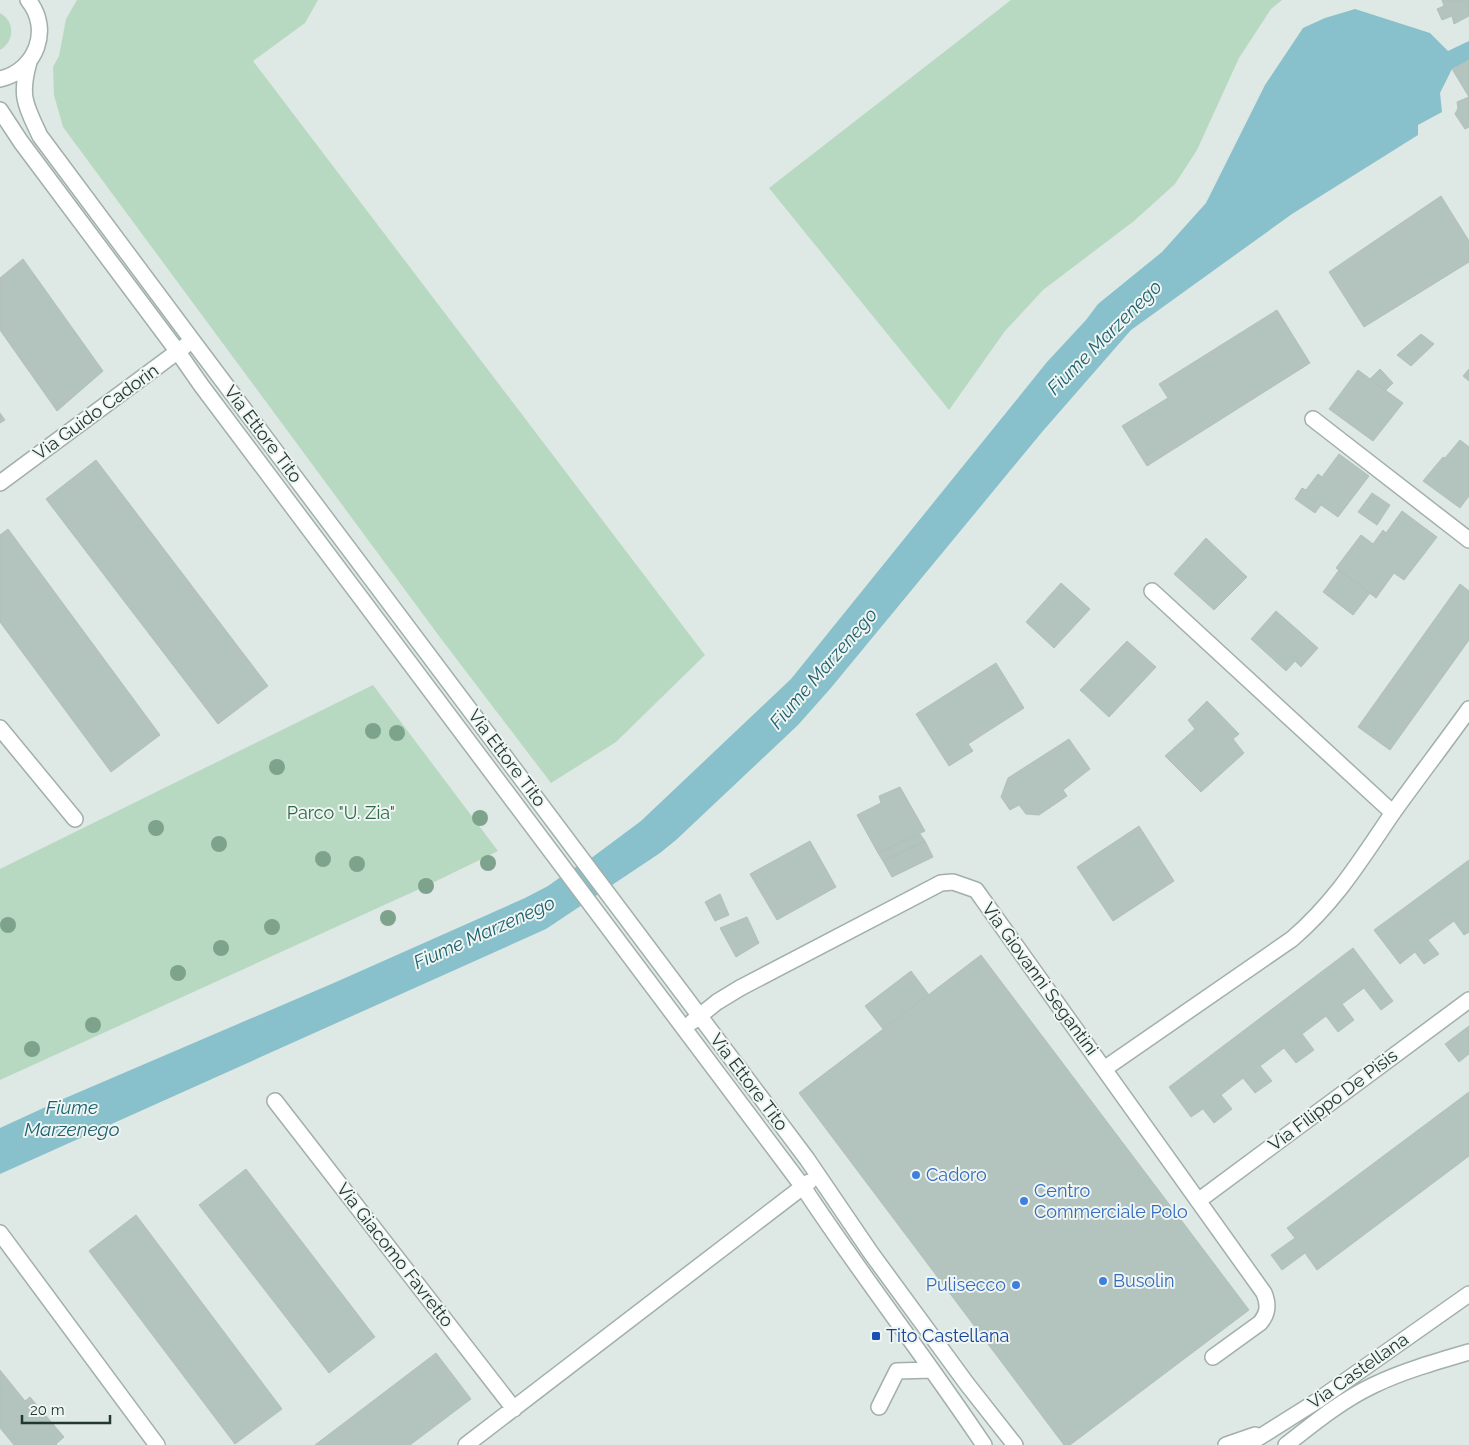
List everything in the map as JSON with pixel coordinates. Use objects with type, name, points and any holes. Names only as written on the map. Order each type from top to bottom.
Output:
[{"type":"street","points":[[28,0],[36,12],[39,24]]},
{"type":"street","name":"Via Ettore Tito","points":[[44,0],[39,24],[40,38],[29,62],[23,93],[28,113],[40,136],[623,913],[818,1175],[871,1253],[967,1384],[1015,1445]]},
{"type":"street","points":[[0,79],[17,73],[29,62]]},
{"type":"street","name":"Via Ettore Tito","points":[[0,110],[20,142],[201,385],[803,1187],[984,1445]]},
{"type":"street","name":"Via Guido Cadorin","points":[[0,483],[192,340]]},
{"type":"street","points":[[1313,419],[1469,540]]},
{"type":"street","points":[[1152,591],[1393,813]]},
{"type":"street","name":"Via Giovanni Segantini","points":[[685,1028],[717,1002],[740,988],[941,883],[953,882],[976,890],[1104,1069],[1285,944],[1314,920],[1349,879],[1393,813],[1469,709]]},
{"type":"street","points":[[0,728],[75,819]]},
{"type":"street","name":"Via Filippo De Pisis","points":[[1198,1201],[1469,1000]]},
{"type":"street","points":[[1104,1069],[1264,1293],[1268,1309],[1265,1318],[1212,1357]]},
{"type":"street","name":"Via Giacomo Favretto","points":[[275,1101],[514,1409]]},
{"type":"street","points":[[466,1445],[818,1175]]},
{"type":"street","points":[[0,1233],[158,1445]]},
{"type":"street","name":"Via Castellana","points":[[1246,1445],[1316,1401],[1469,1294]]},
{"type":"street","name":"Via Castellana","points":[[1286,1445],[1327,1413],[1374,1385],[1441,1360],[1469,1352]]},
{"type":"street","points":[[879,1407],[897,1371],[932,1370]]},
{"type":"street","points":[[1226,1445],[1270,1429]]},
{"type":"green space","points":[[77,0],[318,0],[305,23],[253,61],[705,655],[616,742],[551,783],[439,636],[63,127],[54,95],[53,67],[59,56],[66,19]]},
{"type":"green space","points":[[1011,0],[1282,0],[1271,9],[1239,58],[1197,150],[1175,184],[1134,221],[1043,290],[1005,331],[949,410],[769,188]]},
{"type":"green space","points":[[0,13],[11,26],[11,36],[0,50]]},
{"type":"green space","name":"Parco \"U. Zia\"","points":[[373,685],[498,851],[426,886],[0,1080],[0,869]]},
{"type":"water","name":"Fiume Marzenego","points":[[1355,9],[1430,33],[1448,51],[1469,41],[1469,60],[1452,69],[1440,93],[1442,112],[1418,125],[1418,135],[1292,214],[1131,330],[1042,432],[830,689],[798,725],[676,840],[660,853],[546,929],[0,1174],[0,1128],[525,898],[586,862],[641,821],[791,679],[1047,362],[1086,320],[1098,304],[1162,252],[1206,203],[1265,85],[1303,28],[1325,18]]},
{"type":"building","points":[[1442,0],[1469,0],[1469,16],[1454,24],[1452,16],[1442,20],[1437,9],[1444,6]]},
{"type":"building","points":[[1469,60],[1469,97],[1452,69]]},
{"type":"building","points":[[1469,97],[1469,127],[1465,129],[1455,114],[1458,108],[1457,102]]},
{"type":"building","points":[[1441,196],[1469,241],[1469,262],[1364,327],[1329,272]]},
{"type":"building","points":[[23,259],[103,371],[57,411],[0,330],[0,278]]},
{"type":"building","points":[[1277,310],[1310,363],[1147,466],[1122,426],[1168,398],[1159,384]]},
{"type":"building","points":[[1421,334],[1434,344],[1411,366],[1397,355]]},
{"type":"building","points":[[1380,369],[1393,383],[1385,391],[1370,379]]},
{"type":"building","points":[[1469,369],[1469,381],[1463,376]]},
{"type":"building","points":[[1358,370],[1403,403],[1373,441],[1329,409]]},
{"type":"building","points":[[0,413],[5,420],[0,423]]},
{"type":"building","points":[[1460,440],[1469,447],[1469,496],[1460,508],[1423,481]]},
{"type":"building","points":[[1339,454],[1369,476],[1338,517],[1321,505],[1315,513],[1295,499],[1302,488],[1306,490],[1318,474],[1322,477]]},
{"type":"building","points":[[96,460],[268,686],[218,724],[46,499]]},
{"type":"building","points":[[1372,493],[1390,505],[1377,525],[1358,512]]},
{"type":"building","points":[[1402,511],[1437,537],[1404,580],[1394,573],[1376,598],[1336,568],[1361,535],[1373,544],[1383,530],[1386,533]]},
{"type":"building","points":[[8,529],[160,735],[111,772],[0,622],[0,535]]},
{"type":"building","points":[[1206,538],[1247,577],[1214,610],[1174,574]]},
{"type":"building","points":[[1339,570],[1370,593],[1353,615],[1323,592]]},
{"type":"building","points":[[1061,583],[1090,609],[1054,648],[1026,622]]},
{"type":"building","points":[[1460,584],[1469,591],[1469,640],[1390,750],[1358,727]]},
{"type":"building","points":[[1276,611],[1318,648],[1301,667],[1295,661],[1286,671],[1251,639]]},
{"type":"building","points":[[1127,641],[1156,667],[1109,717],[1080,690]]},
{"type":"building","points":[[996,663],[1024,708],[968,744],[973,751],[949,766],[916,714]]},
{"type":"building","points":[[1207,701],[1239,734],[1233,739],[1244,753],[1201,792],[1165,756],[1195,729],[1188,720]]},
{"type":"building","points":[[1069,739],[1090,769],[1063,790],[1067,796],[1039,815],[1026,814],[1019,805],[1010,810],[1001,797],[1008,778]]},
{"type":"building","points":[[900,787],[925,831],[878,853],[857,815],[881,803],[879,796]]},
{"type":"building","points":[[1139,826],[1174,881],[1113,921],[1077,867]]},
{"type":"building","points":[[920,834],[925,841],[883,861],[878,853]]},
{"type":"building","points":[[810,841],[836,887],[777,920],[750,874]]},
{"type":"building","points":[[925,841],[933,857],[892,877],[883,861]]},
{"type":"building","points":[[1469,860],[1469,932],[1464,935],[1454,921],[1428,940],[1439,954],[1424,964],[1415,952],[1400,964],[1374,930]]},
{"type":"building","points":[[720,894],[729,915],[715,921],[705,902]]},
{"type":"building","points":[[747,917],[759,943],[736,957],[720,928]]},
{"type":"building","points":[[1353,948],[1393,1001],[1381,1010],[1364,988],[1342,1004],[1354,1020],[1338,1032],[1326,1016],[1302,1034],[1314,1050],[1296,1063],[1284,1048],[1260,1066],[1272,1081],[1255,1093],[1243,1078],[1221,1095],[1232,1109],[1214,1123],[1203,1109],[1191,1117],[1169,1087]]},
{"type":"building","name":"Centro Commerciale Polo","points":[[981,955],[1249,1310],[1070,1445],[1064,1445],[799,1093]]},
{"type":"building","points":[[911,971],[929,995],[883,1029],[865,1006]]},
{"type":"building","points":[[1469,1026],[1469,1054],[1459,1062],[1445,1044]]},
{"type":"building","points":[[1469,1092],[1469,1156],[1317,1270],[1305,1253],[1282,1270],[1271,1255],[1295,1238],[1287,1228]]},
{"type":"building","points":[[246,1169],[375,1337],[329,1373],[199,1205]]},
{"type":"building","points":[[136,1215],[282,1409],[235,1444],[89,1251]]},
{"type":"building","points":[[436,1353],[471,1399],[410,1445],[315,1445]]},
{"type":"building","points":[[0,1370],[25,1401],[30,1397],[64,1437],[57,1445],[14,1445],[0,1428]]},
{"type":"place","name":"Cadoro","points":[[916,1175]]},
{"type":"place","name":"Centro Commerciale Polo","points":[[1024,1201]]},
{"type":"place","name":"Busolin","points":[[1103,1281]]},
{"type":"place","name":"Pulisecco","points":[[1016,1285]]},
{"type":"place","name":"Tito Castellana","points":[[876,1336]]}]
